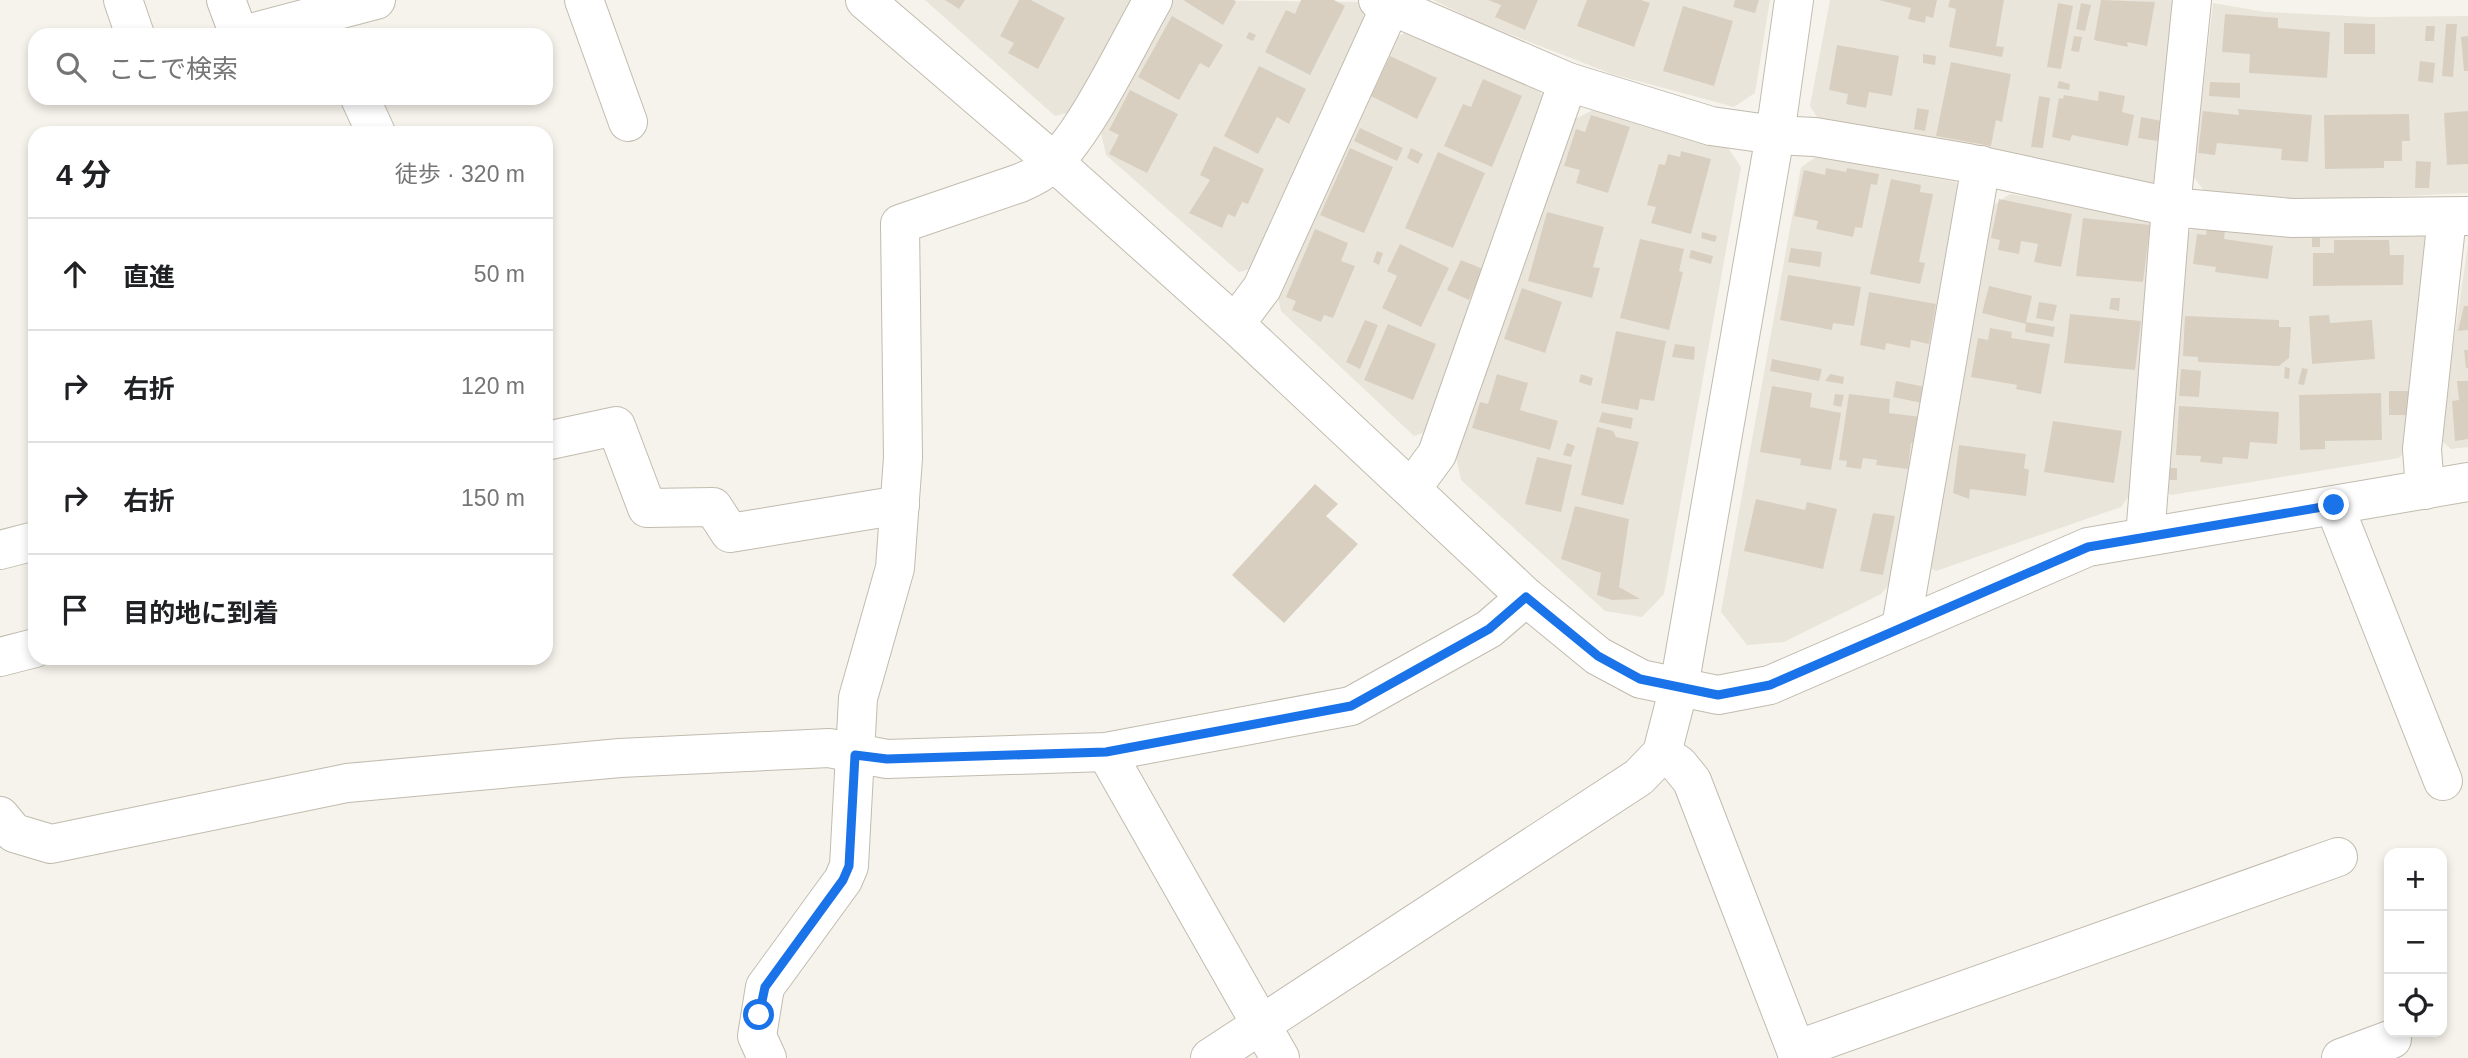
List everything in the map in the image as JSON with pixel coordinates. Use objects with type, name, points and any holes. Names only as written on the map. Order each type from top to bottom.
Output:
[{"type":"street","points":[[123,0],[133,28]]},
{"type":"street","points":[[226,0],[238,28]]},
{"type":"street","points":[[297,28],[337,23],[376,0]]},
{"type":"street","points":[[583,0],[628,122]]},
{"type":"street","points":[[865,0],[1054,162],[1235,324],[1526,597],[1598,656],[1640,679],[1718,695],[1770,685],[2088,547],[2468,482]]},
{"type":"street","points":[[767,1058],[757,1036],[765,987],[843,880],[849,866],[858,698],[895,568],[903,458],[900,224],[1020,183],[1039,174],[1054,162],[1081,125],[1153,0]]},
{"type":"street","points":[[1210,1058],[1639,777],[1662,753],[1679,687],[1775,135],[1794,0]]},
{"type":"street","points":[[2145,537],[2171,207],[2192,0]]},
{"type":"street","points":[[1235,324],[1262,288],[1384,4],[1568,82],[1712,126],[1775,135],[1815,137],[1981,165],[2171,207],[2292,218],[2458,217],[2422,449],[2425,490]]},
{"type":"street","points":[[1412,488],[1437,454],[1568,82]]},
{"type":"street","points":[[363,105],[373,126]]},
{"type":"street","points":[[1901,627],[1981,165]]},
{"type":"street","points":[[553,440],[616,426],[647,508],[713,507],[730,533],[900,505]]},
{"type":"street","points":[[2334,505],[2443,781]]},
{"type":"street","points":[[0,550],[28,543]]},
{"type":"street","points":[[0,816],[14,833],[51,844],[347,783],[620,758],[829,748],[887,759],[1106,752],[1351,706],[1489,629],[1526,597]]},
{"type":"street","points":[[0,657],[28,650]]},
{"type":"street","points":[[1106,752],[1280,1058]]},
{"type":"street","points":[[1662,753],[1679,765],[1692,781],[1798,1054],[2338,857]]},
{"type":"street","points":[[2341,1058],[2392,1039]]},
{"type":"shaded area","points":[[925,0],[1143,0],[1080,110],[1055,116]]},
{"type":"shaded area","points":[[1173,0],[1361,2],[1365,25],[1258,267],[1239,272],[1106,155],[1101,133]]},
{"type":"shaded area","points":[[1433,0],[1770,0],[1755,93],[1734,107],[1612,74],[1481,23]]},
{"type":"shaded area","points":[[1830,0],[2168,0],[2183,3],[2165,172],[2152,186],[1821,123],[1810,106]]},
{"type":"shaded area","points":[[2213,3],[2265,12],[2371,17],[2468,16],[2468,193],[2316,200],[2204,191],[2193,176]]},
{"type":"shaded area","points":[[1416,28],[1537,84],[1547,107],[1437,428],[1414,436],[1281,311],[1278,297],[1388,41]]},
{"type":"shaded area","points":[[1595,109],[1724,142],[1741,167],[1664,594],[1642,617],[1605,611],[1461,480],[1456,457],[1573,120]]},
{"type":"shaded area","points":[[1816,157],[1956,182],[1967,199],[1893,580],[1881,594],[1784,642],[1747,645],[1721,612],[1801,167]]},
{"type":"shaded area","points":[[2010,194],[2148,218],[2159,234],[2132,492],[2121,507],[1936,571],[1927,566],[1994,205]]},
{"type":"shaded area","points":[[2201,223],[2429,229],[2409,447],[2399,458],[2171,495],[2161,486],[2188,232]]},
{"type":"shaded area","points":[[2468,243],[2468,447],[2451,449],[2440,439]]},
{"type":"building","points":[[945,0],[965,0],[959,9]]},
{"type":"building","points":[[1019,0],[1031,0],[1065,18],[1038,69],[1008,53],[1014,43],[1000,36]]},
{"type":"building","points":[[1183,0],[1234,0],[1236,2],[1223,25]]},
{"type":"building","points":[[1301,0],[1334,0],[1345,6],[1310,75],[1265,52],[1286,10],[1295,14]]},
{"type":"building","points":[[1488,0],[1538,0],[1525,30],[1495,17],[1501,5]]},
{"type":"building","points":[[1587,0],[1641,0],[1650,3],[1634,47],[1577,26]]},
{"type":"building","points":[[1735,0],[1759,0],[1755,13],[1733,7]]},
{"type":"building","points":[[1879,0],[1937,0],[1933,18],[1926,16],[1925,23],[1908,19],[1911,8]]},
{"type":"building","points":[[1950,0],[2004,0],[1996,46],[2004,47],[2002,57],[1949,47],[1956,9],[1948,7]]},
{"type":"building","points":[[2101,0],[2155,2],[2147,46],[2127,42],[2128,47],[2094,40]]},
{"type":"building","points":[[2058,3],[2073,6],[2061,69],[2047,67]]},
{"type":"building","points":[[2081,3],[2091,5],[2085,31],[2076,29]]},
{"type":"building","points":[[1683,6],[1733,21],[1714,86],[1663,71]]},
{"type":"building","points":[[2225,14],[2278,18],[2278,28],[2330,32],[2327,78],[2249,73],[2250,54],[2222,52]]},
{"type":"building","points":[[1172,16],[1223,45],[1209,68],[1200,63],[1179,100],[1138,77]]},
{"type":"building","points":[[2344,23],[2375,24],[2375,54],[2344,54]]},
{"type":"building","points":[[2446,24],[2457,24],[2453,77],[2442,76]]},
{"type":"building","points":[[2426,26],[2435,26],[2434,41],[2425,41]]},
{"type":"building","points":[[1249,32],[1256,35],[1253,41],[1246,38]]},
{"type":"building","points":[[2074,36],[2082,37],[2079,52],[2071,51]]},
{"type":"building","points":[[2468,36],[2468,71],[2464,71],[2461,37]]},
{"type":"building","points":[[1837,45],[1899,56],[1892,96],[1869,92],[1866,108],[1846,104],[1848,94],[1829,90]]},
{"type":"building","points":[[1923,54],[1936,56],[1935,65],[1923,63]]},
{"type":"building","points":[[1390,56],[1437,78],[1417,119],[1371,96]]},
{"type":"building","points":[[2420,61],[2435,63],[2433,83],[2418,81]]},
{"type":"building","points":[[1951,62],[2011,74],[2002,122],[1996,120],[1991,146],[1936,136]]},
{"type":"building","points":[[1259,66],[1306,89],[1289,124],[1277,117],[1258,154],[1224,136]]},
{"type":"building","points":[[1483,79],[1522,96],[1492,167],[1444,146],[1463,104],[1471,107]]},
{"type":"building","points":[[2059,81],[2070,84],[2069,90],[2057,88]]},
{"type":"building","points":[[2210,82],[2240,83],[2240,98],[2209,96]]},
{"type":"building","points":[[1130,90],[1178,114],[1147,173],[1109,154],[1119,135],[1109,130]]},
{"type":"building","points":[[2099,91],[2125,96],[2122,112],[2134,115],[2128,146],[2072,135],[2070,141],[2052,137],[2059,98],[2063,99],[2064,95],[2098,101]]},
{"type":"building","points":[[2039,96],[2050,98],[2043,148],[2031,147]]},
{"type":"building","points":[[1917,108],[1929,110],[1925,131],[1914,129]]},
{"type":"building","points":[[2238,109],[2312,115],[2308,162],[2281,160],[2282,149],[2217,143],[2215,155],[2198,153],[2203,111],[2239,115]]},
{"type":"building","points":[[2468,111],[2468,164],[2447,165],[2444,113]]},
{"type":"building","points":[[2409,114],[2410,141],[2402,141],[2402,161],[2384,161],[2384,168],[2325,169],[2324,115]]},
{"type":"building","points":[[1591,115],[1630,127],[1608,193],[1576,183],[1580,170],[1564,166],[1576,129],[1585,132]]},
{"type":"building","points":[[2141,117],[2167,122],[2164,142],[2138,138]]},
{"type":"building","points":[[1360,128],[1403,148],[1397,161],[1354,141]]},
{"type":"building","points":[[1214,146],[1264,169],[1248,204],[1242,202],[1235,217],[1228,214],[1222,228],[1189,213],[1210,180],[1200,175]]},
{"type":"building","points":[[1350,148],[1393,167],[1364,233],[1320,215]]},
{"type":"building","points":[[1411,148],[1423,154],[1418,164],[1407,158]]},
{"type":"building","points":[[1681,151],[1711,159],[1691,234],[1651,223],[1656,207],[1647,205],[1659,164],[1665,165],[1668,154],[1680,157]]},
{"type":"building","points":[[1438,152],[1485,173],[1453,248],[1405,228]]},
{"type":"building","points":[[2416,161],[2431,162],[2429,188],[2415,188]]},
{"type":"building","points":[[1826,168],[1846,172],[1847,168],[1879,174],[1877,185],[1871,184],[1862,228],[1855,227],[1853,237],[1816,229],[1818,221],[1794,216],[1804,170],[1825,175]]},
{"type":"building","points":[[1891,179],[1921,185],[1920,192],[1933,194],[1919,262],[1925,263],[1920,284],[1870,274]]},
{"type":"building","points":[[1999,199],[2072,214],[2061,267],[2034,262],[2038,244],[2021,241],[2019,254],[1998,250],[2000,240],[1991,238]]},
{"type":"building","points":[[1547,212],[1604,227],[1593,267],[1600,268],[1592,298],[1528,281]]},
{"type":"building","points":[[2083,218],[2150,225],[2143,282],[2076,276]]},
{"type":"building","points":[[1315,229],[1348,243],[1341,261],[1355,266],[1333,318],[1324,315],[1321,322],[1292,310],[1296,301],[1286,297]]},
{"type":"building","points":[[2207,229],[2225,231],[2224,239],[2273,246],[2268,279],[2215,272],[2216,267],[2193,264],[2197,234],[2206,235]]},
{"type":"building","points":[[1702,232],[1717,236],[1715,242],[1701,238]]},
{"type":"building","points":[[2312,238],[2320,238],[2320,247],[2312,247]]},
{"type":"building","points":[[1640,239],[1684,249],[1679,271],[1683,272],[1669,330],[1620,318]]},
{"type":"building","points":[[2334,240],[2389,240],[2390,255],[2404,255],[2403,285],[2313,286],[2313,253],[2334,253]]},
{"type":"building","points":[[1400,244],[1449,268],[1421,327],[1382,308],[1397,276],[1387,271]]},
{"type":"building","points":[[1791,248],[1822,252],[1820,267],[1788,262]]},
{"type":"building","points":[[1691,250],[1713,256],[1711,264],[1689,258]]},
{"type":"building","points":[[1377,251],[1383,253],[1379,265],[1373,262]]},
{"type":"building","points":[[1461,260],[1483,269],[1469,300],[1447,290]]},
{"type":"building","points":[[1788,275],[1861,287],[1854,326],[1833,323],[1832,330],[1780,320]]},
{"type":"building","points":[[1989,286],[2032,296],[2026,322],[2055,327],[2053,337],[2025,332],[2026,324],[1982,313]]},
{"type":"building","points":[[1522,288],[1562,302],[1545,353],[1504,339]]},
{"type":"building","points":[[1869,292],[1936,304],[1929,344],[1911,340],[1910,348],[1886,343],[1885,350],[1860,345]]},
{"type":"building","points":[[2111,298],[2120,298],[2119,311],[2109,309]]},
{"type":"building","points":[[2039,302],[2057,305],[2053,321],[2036,318]]},
{"type":"building","points":[[2464,306],[2468,306],[2468,330],[2458,331]]},
{"type":"building","points":[[2070,314],[2141,321],[2135,370],[2064,363]]},
{"type":"building","points":[[2329,315],[2330,323],[2372,320],[2375,359],[2312,364],[2309,316]]},
{"type":"building","points":[[2185,316],[2279,320],[2279,327],[2291,327],[2289,358],[2279,366],[2198,362],[2198,357],[2183,356]]},
{"type":"building","points":[[1365,320],[1378,325],[1360,369],[1346,362]]},
{"type":"building","points":[[1388,324],[1436,344],[1413,400],[1364,380]]},
{"type":"building","points":[[1990,328],[2012,332],[2011,338],[2050,344],[2041,394],[2016,389],[2017,385],[1971,377],[1978,338],[1988,340]]},
{"type":"building","points":[[1616,331],[1666,341],[1654,401],[1640,399],[1638,410],[1601,403]]},
{"type":"building","points":[[1675,344],[1695,347],[1694,360],[1672,357]]},
{"type":"building","points":[[2464,350],[2468,350],[2468,368],[2466,368]]},
{"type":"building","points":[[1772,359],[1822,369],[1819,381],[1770,371]]},
{"type":"building","points":[[2285,367],[2290,368],[2289,379],[2284,378]]},
{"type":"building","points":[[2302,368],[2308,369],[2304,385],[2298,384]]},
{"type":"building","points":[[2181,369],[2201,371],[2199,397],[2179,396]]},
{"type":"building","points":[[1497,374],[1528,383],[1520,410],[1558,421],[1550,450],[1472,428],[1480,402],[1488,404]]},
{"type":"building","points":[[1581,374],[1593,378],[1591,386],[1579,382]]},
{"type":"building","points":[[1830,374],[1844,377],[1843,384],[1825,381]]},
{"type":"building","points":[[1896,381],[1925,387],[1922,403],[1893,397]]},
{"type":"building","points":[[2457,381],[2468,381],[2468,439],[2455,441],[2452,401],[2459,400]]},
{"type":"building","points":[[1772,386],[1812,393],[1810,407],[1841,413],[1831,470],[1800,465],[1801,459],[1760,452]]},
{"type":"building","points":[[2389,391],[2408,391],[2408,415],[2389,415]]},
{"type":"building","points":[[2381,393],[2382,440],[2325,441],[2325,449],[2300,450],[2299,395]]},
{"type":"building","points":[[1835,394],[1844,395],[1841,407],[1833,405]]},
{"type":"building","points":[[1849,394],[1890,399],[1889,413],[1921,417],[1917,443],[1911,443],[1908,469],[1876,465],[1877,460],[1863,458],[1861,469],[1846,467],[1847,461],[1839,460]]},
{"type":"building","points":[[2179,406],[2279,412],[2277,444],[2250,442],[2248,459],[2223,457],[2222,464],[2200,462],[2201,456],[2176,455]]},
{"type":"building","points":[[1602,412],[1633,418],[1631,429],[1599,422]]},
{"type":"building","points":[[2053,421],[2122,431],[2114,483],[2044,472]]},
{"type":"building","points":[[1597,427],[1613,431],[1616,437],[1639,442],[1623,505],[1581,495]]},
{"type":"building","points":[[1567,443],[1575,446],[1571,457],[1563,455]]},
{"type":"building","points":[[1959,445],[2026,454],[2024,468],[2029,470],[2026,496],[1970,489],[1969,499],[1953,493]]},
{"type":"building","points":[[1537,457],[1572,465],[1561,512],[1525,504]]},
{"type":"building","points":[[2169,468],[2177,468],[2177,480],[2170,480]]},
{"type":"building","points":[[1315,484],[1338,504],[1326,516],[1358,544],[1284,623],[1232,575]]},
{"type":"building","points":[[1756,499],[1805,510],[1807,502],[1837,509],[1823,569],[1744,551]]},
{"type":"building","points":[[1575,506],[1629,519],[1619,587],[1640,599],[1612,600],[1597,595],[1601,573],[1561,559]]},
{"type":"building","points":[[1873,513],[1895,516],[1883,575],[1860,571]]},
{"type":"route","points":[[759,1015],[765,987],[843,880],[849,866],[855,755],[887,759],[1106,752],[1351,706],[1489,629],[1526,597],[1598,656],[1640,679],[1718,695],[1770,685],[2088,547],[2334,505]]}]
